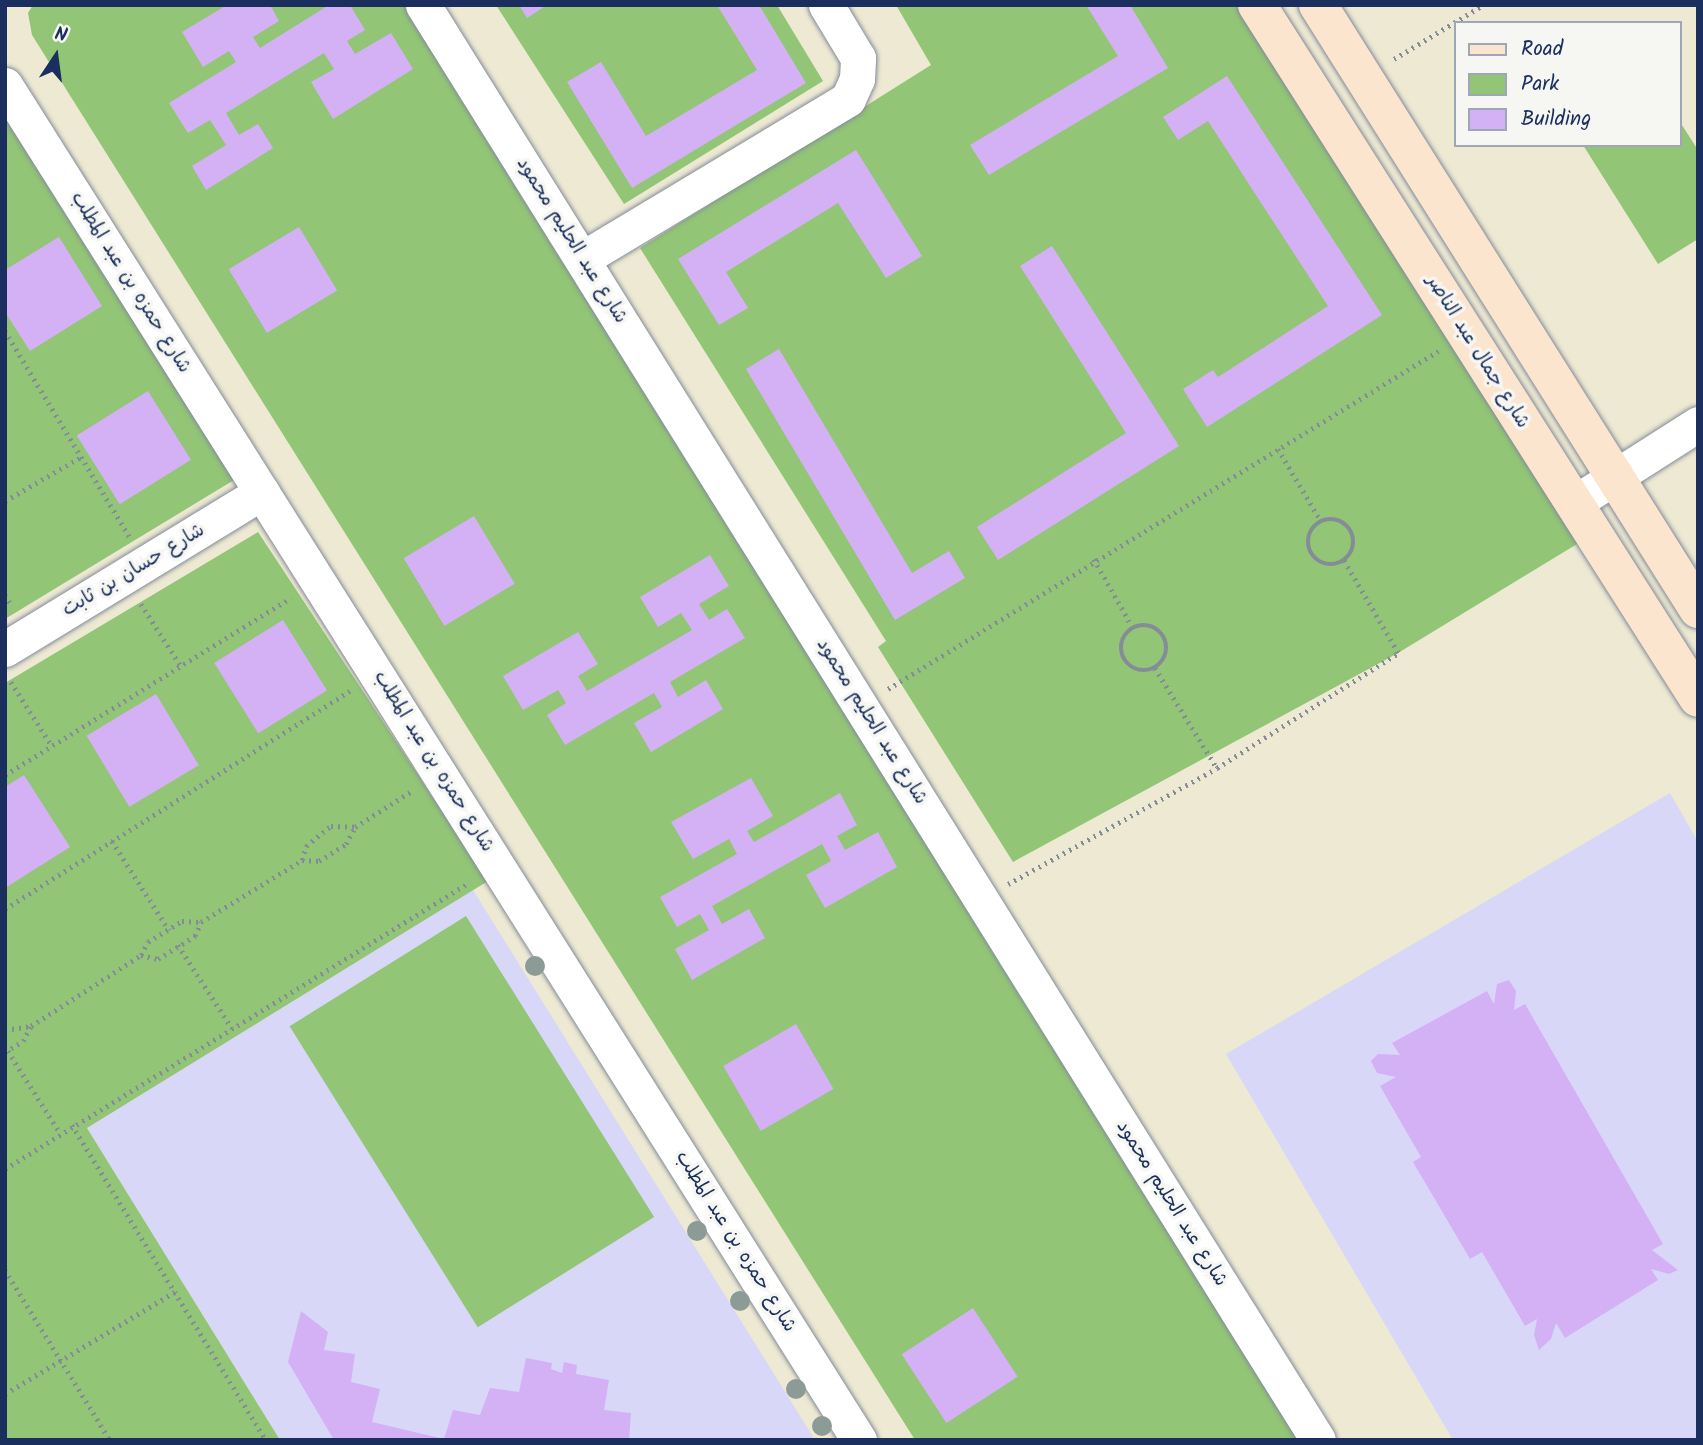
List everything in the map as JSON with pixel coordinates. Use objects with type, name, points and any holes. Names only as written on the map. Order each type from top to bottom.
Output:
[{"type":"main road","name":"شارع جمال عبد الناصر","points":[[1257,5],[1698,698]]},
{"type":"main road","points":[[1318,5],[1698,609]]},
{"type":"street","name":"شارع عبد الحليم محمود","points":[[423,5],[1318,1440]]},
{"type":"street","points":[[582,259],[848,99],[858,79],[858,58],[827,5]]},
{"type":"street","name":"شارع حمزه بن عبد المطلب","points":[[5,85],[859,1440]]},
{"type":"street","points":[[1574,503],[1698,425]]},
{"type":"street","name":"شارع حسان بن ثابت","points":[[5,649],[262,492]]},
{"type":"path","points":[[1457,21],[1483,5]]},
{"type":"path","points":[[1364,78],[1454,23]]},
{"type":"path","points":[[5,331],[81,457],[181,666]]},
{"type":"path","points":[[861,707],[1094,559],[1466,334]]},
{"type":"path","points":[[1278,449],[1321,521]]},
{"type":"path","points":[[5,501],[81,457]]},
{"type":"path","points":[[1321,521],[1342,521],[1352,530],[1353,551],[1344,561],[1324,564],[1313,556],[1309,537],[1321,521]]},
{"type":"path","points":[[1094,559],[1133,628]]},
{"type":"path","points":[[981,900],[1217,768],[1398,653],[1344,561]]},
{"type":"path","points":[[5,775],[318,581]]},
{"type":"path","points":[[1152,627],[1166,640],[1167,653],[1156,668],[1142,671],[1124,659],[1121,645],[1133,628],[1152,627]]},
{"type":"path","points":[[1156,668],[1217,768]]},
{"type":"path","points":[[5,672],[52,746]]},
{"type":"path","points":[[5,909],[377,674]]},
{"type":"path","points":[[5,1030],[31,1026],[141,955],[148,942],[182,921],[201,922],[302,860],[319,861],[346,844],[355,827],[440,774]]},
{"type":"path","points":[[302,860],[306,846],[331,826],[355,827]]},
{"type":"path","points":[[112,841],[169,930]]},
{"type":"path","points":[[5,1169],[72,1125],[497,865]]},
{"type":"path","points":[[141,955],[158,959],[195,936],[201,922]]},
{"type":"path","points":[[178,946],[232,1028]]},
{"type":"path","points":[[31,1026],[23,1041],[7,1052],[60,1133]]},
{"type":"path","points":[[72,1125],[266,1440]]},
{"type":"path","points":[[6,1273],[110,1440]]},
{"type":"path","points":[[5,1394],[175,1292]]},
{"type":"shaded area","points":[[1670,793],[1698,842],[1698,1440],[1453,1440],[1226,1054]]},
{"type":"shaded area","points":[[473,890],[815,1440],[280,1440],[87,1128]]},
{"type":"green space","points":[[33,5],[411,5],[1300,1440],[915,1440],[32,35],[28,13]]},
{"type":"green space","points":[[496,5],[777,5],[823,81],[624,204]]},
{"type":"green space","points":[[896,5],[1242,5],[1582,541],[1398,653],[1013,862],[878,647],[886,641],[640,248],[931,65]]},
{"type":"green space","points":[[5,118],[234,480],[5,619]]},
{"type":"green space","points":[[1682,125],[1698,150],[1698,239],[1658,264],[1584,147],[1682,147]]},
{"type":"green space","points":[[258,532],[488,881],[87,1128],[280,1440],[5,1440],[5,683]]},
{"type":"green space","points":[[466,916],[654,1217],[478,1327],[290,1026]]},
{"type":"building","points":[[227,5],[270,5],[279,21],[253,37],[260,48],[329,5],[350,5],[365,30],[347,41],[355,54],[391,33],[413,69],[333,119],[311,82],[334,69],[324,53],[226,113],[239,135],[258,124],[273,148],[206,190],[192,166],[226,145],[210,120],[188,133],[169,103],[236,62],[229,51],[203,67],[182,32]]},
{"type":"building","points":[[519,5],[547,5],[527,18]]},
{"type":"building","points":[[717,5],[759,5],[806,83],[632,188],[567,82],[601,62],[646,136],[757,70]]},
{"type":"building","points":[[1086,5],[1130,5],[1168,68],[989,175],[970,145],[1118,56]]},
{"type":"building","points":[[1227,76],[1382,315],[1207,427],[1183,389],[1213,370],[1218,377],[1328,306],[1208,121],[1178,140],[1163,117]]},
{"type":"building","points":[[856,150],[922,256],[886,278],[838,203],[726,272],[748,308],[719,325],[678,259]]},
{"type":"building","points":[[299,227],[337,290],[267,333],[229,269]]},
{"type":"building","points":[[59,237],[102,306],[30,351],[5,312],[5,270]]},
{"type":"building","points":[[1052,246],[1179,446],[998,560],[977,527],[1126,433],[1020,266]]},
{"type":"building","points":[[779,349],[912,573],[949,551],[965,578],[895,620],[746,369]]},
{"type":"building","points":[[148,391],[191,460],[120,504],[77,436]]},
{"type":"building","points":[[474,516],[515,584],[444,626],[404,558]]},
{"type":"building","points":[[710,555],[729,586],[699,604],[709,620],[727,609],[745,638],[670,682],[678,697],[706,680],[723,709],[651,752],[634,723],[662,707],[654,693],[565,745],[547,715],[566,703],[558,690],[523,710],[503,676],[578,632],[598,664],[578,676],[587,691],[692,630],[681,613],[658,627],[640,597]]},
{"type":"building","points":[[283,620],[327,690],[258,733],[214,663]]},
{"type":"building","points":[[156,694],[199,765],[129,807],[87,736]]},
{"type":"building","points":[[24,775],[70,847],[5,888],[5,787]]},
{"type":"building","points":[[751,778],[773,816],[747,831],[754,842],[840,793],[857,825],[837,836],[845,850],[878,832],[897,867],[825,908],[806,875],[831,861],[822,844],[712,906],[722,924],[749,909],[765,938],[692,980],[675,949],[709,930],[700,914],[677,927],[660,897],[737,854],[729,839],[693,859],[671,822]]},
{"type":"building","points":[[1509,980],[1516,991],[1514,1010],[1525,1004],[1663,1244],[1652,1250],[1678,1270],[1669,1274],[1651,1269],[1658,1280],[1565,1338],[1556,1323],[1551,1339],[1539,1350],[1534,1335],[1537,1319],[1525,1326],[1482,1252],[1470,1259],[1413,1162],[1421,1157],[1380,1086],[1396,1077],[1377,1073],[1371,1061],[1378,1054],[1400,1055],[1392,1043],[1487,991],[1494,1004],[1497,984]]},
{"type":"building","points":[[796,1024],[833,1089],[761,1131],[723,1066]]},
{"type":"building","points":[[973,1308],[1018,1377],[946,1423],[902,1354]]},
{"type":"building","points":[[301,1311],[328,1332],[324,1350],[355,1354],[351,1382],[380,1389],[372,1422],[444,1439],[453,1410],[480,1415],[490,1388],[519,1392],[526,1358],[552,1363],[551,1369],[562,1373],[564,1362],[577,1365],[576,1374],[609,1380],[604,1410],[631,1413],[629,1440],[334,1440],[288,1362]]}]
